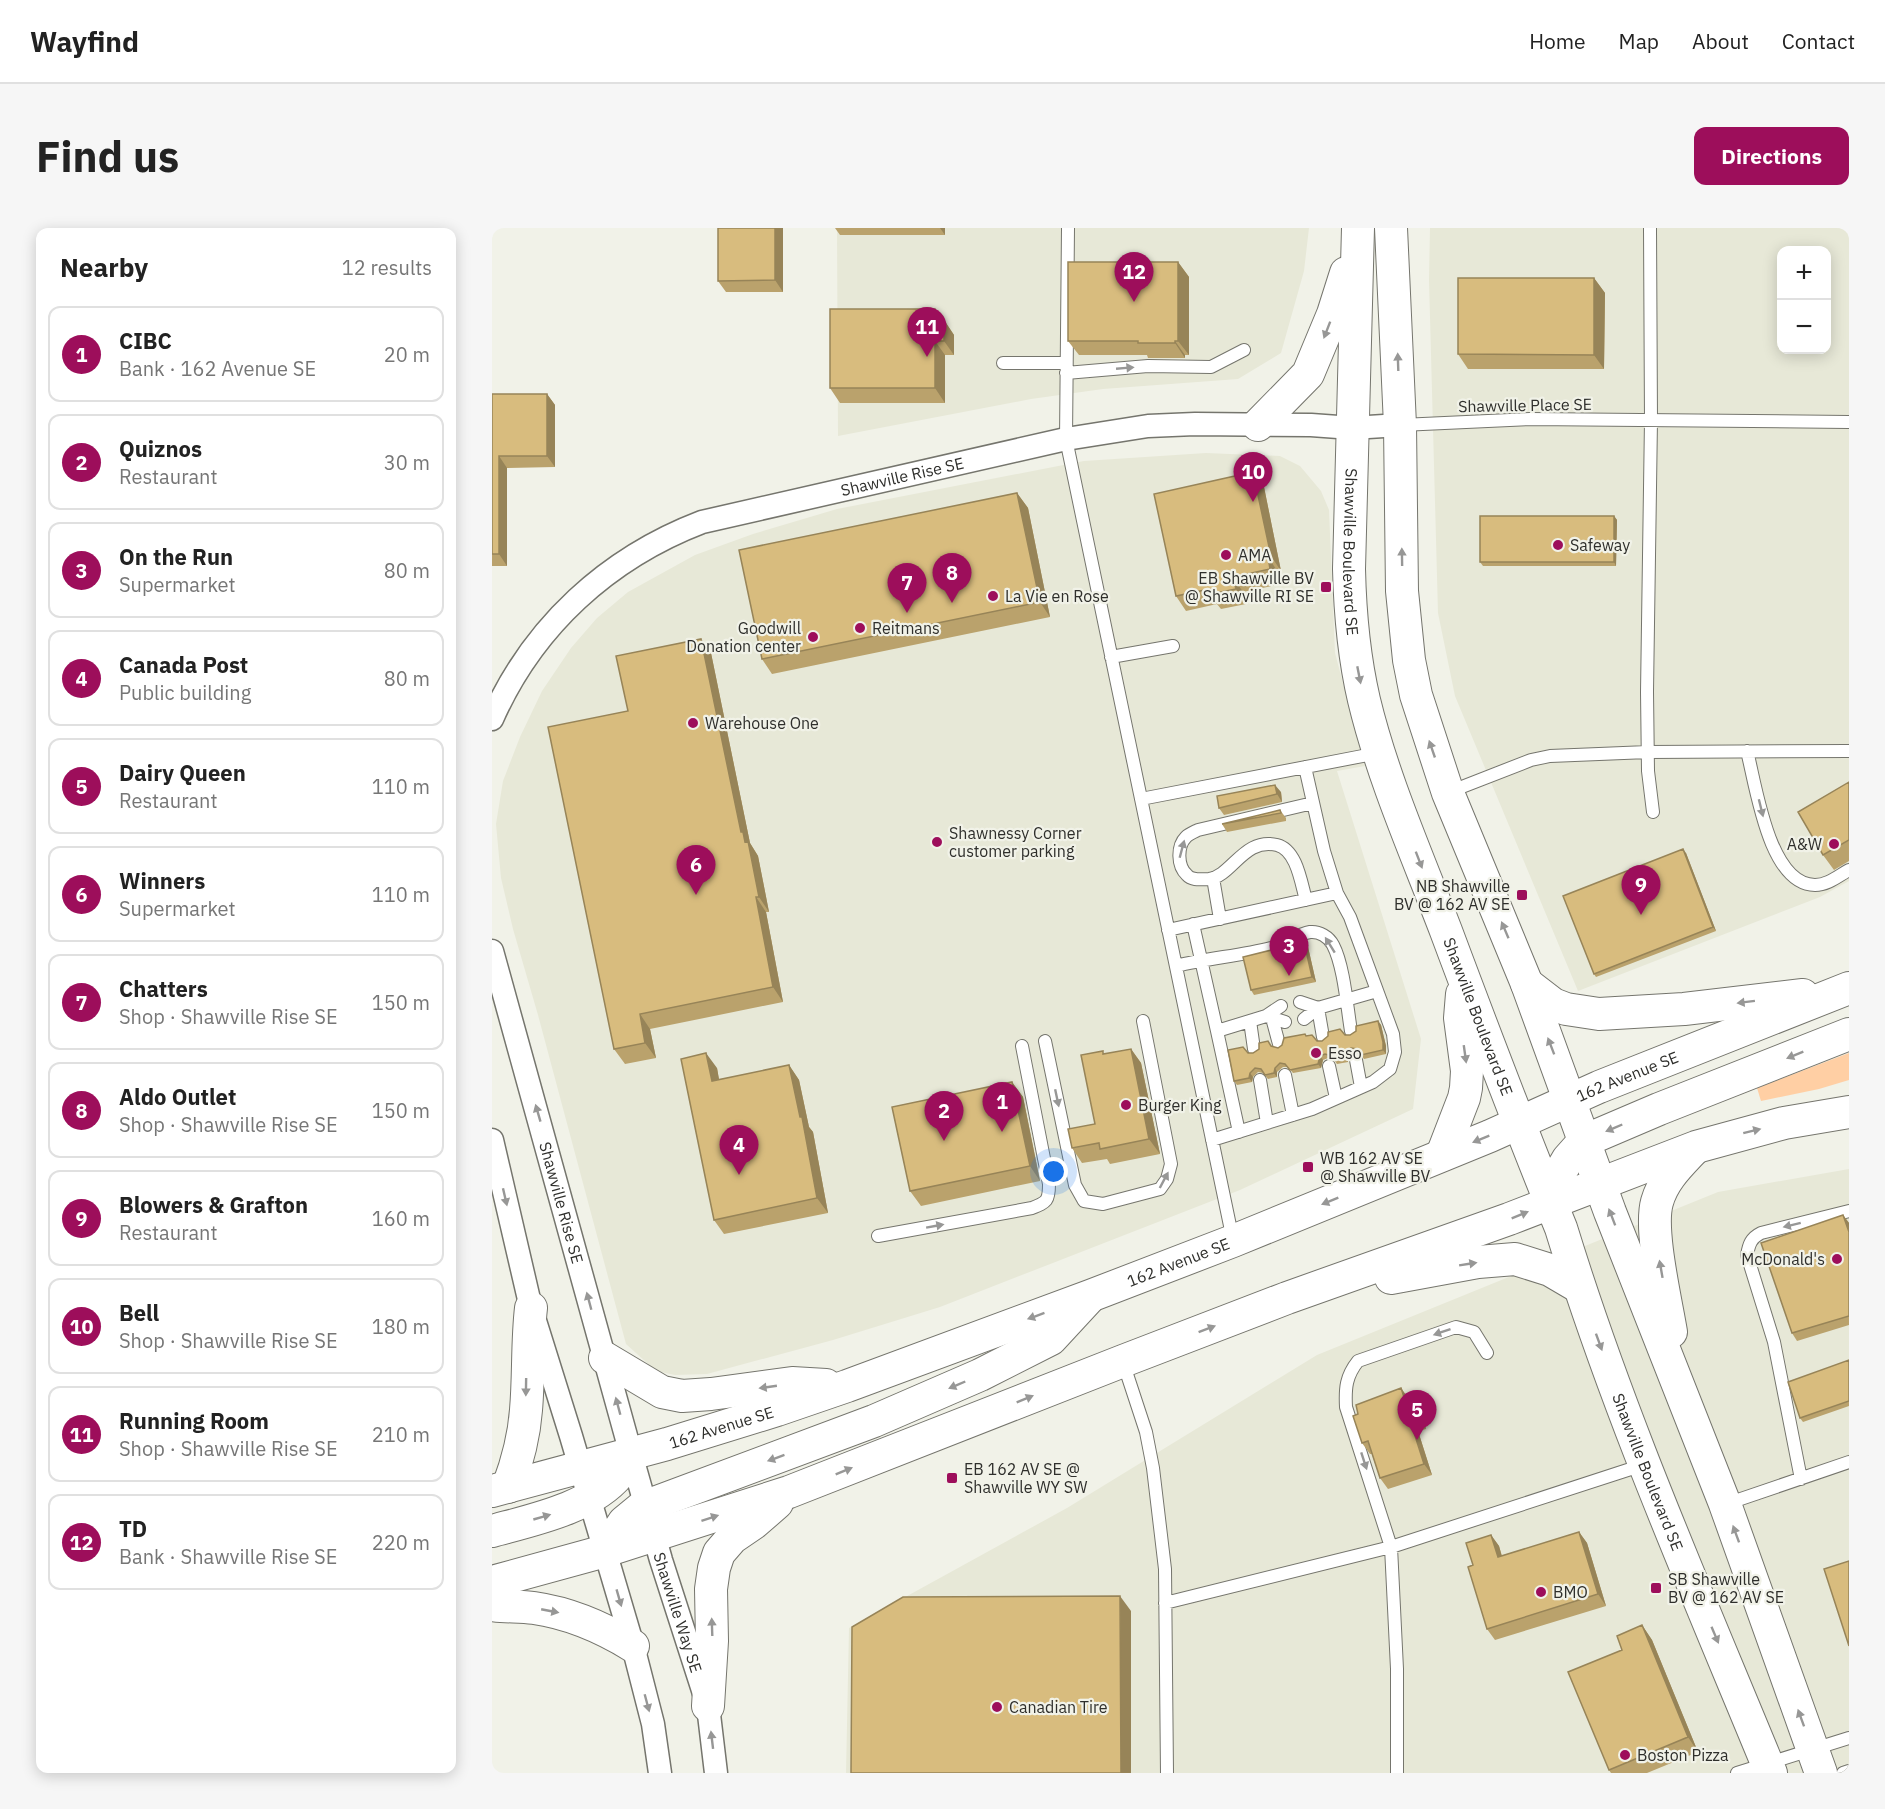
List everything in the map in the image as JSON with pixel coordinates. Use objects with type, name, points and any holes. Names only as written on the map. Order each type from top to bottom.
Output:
[{"type":"main road","points":[[1391,228],[1400,425],[1402,591],[1409,660],[1426,729],[1448,793],[1527,984],[1600,1184],[1725,1504],[1817,1761]]},
{"type":"main road","points":[[1258,425],[1308,374],[1333,314],[1358,231]]},
{"type":"main road","name":"Shawville Boulevard SE","points":[[1358,231],[1352,428],[1350,609],[1358,669],[1378,753],[1561,1228],[1579,1287],[1644,1464],[1768,1768]]},
{"type":"main road","points":[[1442,1155],[1466,1088],[1467,1071],[1460,1018],[1462,975]]},
{"type":"main road","points":[[1527,984],[1553,1004],[1566,1010],[1599,1014],[1684,1010],[1847,989]]},
{"type":"main road","name":"162 Avenue SE","points":[[500,1489],[736,1423],[847,1386],[1090,1296],[1233,1241],[1570,1102],[1599,1087],[1847,989]]},
{"type":"main road","points":[[1550,1202],[1555,1181],[1568,1159],[1584,1141],[1849,1034]]},
{"type":"main road","points":[[492,1582],[605,1551],[624,1522],[650,1521],[789,1492],[1287,1298],[1509,1219],[1696,1147],[1784,1123],[1849,1112]]},
{"type":"main road","points":[[1681,1389],[1655,1221],[1657,1202],[1671,1173],[1696,1147]]},
{"type":"main road","points":[[1287,1298],[1478,1262],[1515,1259],[1550,1270],[1579,1287]]},
{"type":"main road","points":[[650,1521],[980,1375],[1051,1339],[1090,1296]]},
{"type":"main road","points":[[500,1489],[516,1464],[526,1411],[527,1344],[531,1308]]},
{"type":"main road","points":[[604,1358],[662,1392],[682,1396],[792,1383],[847,1386]]},
{"type":"main road","points":[[492,1531],[551,1515],[589,1497],[618,1475],[631,1454]]},
{"type":"main road","points":[[708,1706],[712,1641],[711,1589],[719,1553],[732,1538],[754,1523],[789,1492]]},
{"type":"main road","points":[[492,1605],[532,1608],[562,1614],[616,1635],[633,1646]]},
{"type":"street","name":"Shawville Rise SE","points":[[492,719],[501,699],[533,650],[583,593],[613,568],[670,534],[702,522],[1066,439],[1148,426],[1195,424],[1352,428],[1400,425]]},
{"type":"street","name":"Shawville Rise SE","points":[[492,951],[631,1454]]},
{"type":"street","points":[[492,1140],[531,1308],[633,1646],[653,1724],[660,1773]]},
{"type":"street","name":"Shawville Way SE","points":[[631,1454],[708,1706],[716,1773]]},
{"type":"lane","points":[[1068,228],[1066,439],[1233,1241]]},
{"type":"lane","points":[[1650,228],[1648,752],[1653,812]]},
{"type":"lane","points":[[1003,363],[1066,368],[1211,367],[1244,350]]},
{"type":"lane","name":"Shawville Place SE","points":[[1400,425],[1530,419],[1849,422]]},
{"type":"lane","points":[[1111,657],[1173,646]]},
{"type":"lane","points":[[1748,751],[1766,825],[1786,870],[1800,881],[1815,885],[1825,884],[1849,870]]},
{"type":"lane","points":[[1448,793],[1531,760],[1550,756],[1648,752],[1849,751]]},
{"type":"lane","points":[[1141,799],[1378,753]]},
{"type":"lane","points":[[1212,1140],[1312,1109],[1361,1088],[1390,1069],[1395,1052],[1393,1034],[1350,917],[1337,893],[1324,851],[1305,767]]},
{"type":"lane","points":[[1306,900],[1290,854],[1278,845],[1264,845],[1245,851],[1213,878],[1195,879],[1187,875],[1179,858],[1180,847],[1186,837],[1198,830],[1313,803]]},
{"type":"lane","points":[[1213,878],[1221,919]]},
{"type":"lane","points":[[1168,930],[1337,893]]},
{"type":"lane","points":[[1193,924],[1239,1132]]},
{"type":"lane","points":[[1176,966],[1250,953],[1275,947],[1309,932],[1318,933],[1325,936],[1332,944],[1338,960],[1351,1031]]},
{"type":"lane","points":[[1304,1019],[1318,1008],[1377,992]]},
{"type":"lane","points":[[1300,1002],[1318,1008]]},
{"type":"lane","points":[[1269,1017],[1281,1006]]},
{"type":"lane","points":[[1318,1008],[1323,1037]]},
{"type":"lane","points":[[1217,1031],[1269,1017],[1285,1022]]},
{"type":"lane","points":[[1269,1017],[1279,1044]]},
{"type":"lane","points":[[1045,1041],[1075,1185],[1084,1201],[1103,1204],[1160,1189],[1167,1179],[1171,1164],[1143,1021]]},
{"type":"lane","points":[[1250,1021],[1254,1049]]},
{"type":"lane","points":[[878,1236],[1032,1209],[1045,1202],[1049,1195],[1049,1184],[1022,1046]]},
{"type":"lane","points":[[1356,1060],[1361,1088]]},
{"type":"lane","points":[[1329,1066],[1336,1098]]},
{"type":"lane","points":[[1285,1075],[1293,1115]]},
{"type":"lane","points":[[1260,1080],[1267,1123]]},
{"type":"lane","points":[[1801,1479],[1774,1342],[1748,1255],[1749,1245],[1754,1237],[1761,1233],[1843,1213],[1849,1220]]},
{"type":"lane","points":[[1397,1773],[1397,1669],[1391,1547],[1346,1407],[1345,1391],[1349,1372],[1358,1361],[1456,1327],[1474,1332],[1487,1353]]},
{"type":"lane","points":[[1123,1361],[1146,1432],[1153,1468],[1165,1569],[1167,1773]]},
{"type":"lane","points":[[1725,1504],[1849,1462]]},
{"type":"lane","points":[[1165,1603],[1391,1547],[1644,1464]]},
{"type":"lane","points":[[1737,1773],[1817,1761],[1849,1738]]},
{"type":"lane","points":[[1843,1773],[1849,1771]]},
{"type":"shaded area","points":[[837,228],[1309,228],[1304,271],[1281,353],[1238,379],[1103,389],[1031,399],[838,436]]},
{"type":"shaded area","points":[[1430,228],[1849,228],[1849,881],[1820,897],[1578,991],[1455,696],[1438,613],[1429,280]]},
{"type":"shaded area","points":[[1206,453],[1280,456],[1300,466],[1321,491],[1329,510],[1335,653],[1365,766],[1337,771],[1421,1039],[1413,1109],[1240,1190],[940,1307],[833,1340],[707,1374],[675,1375],[656,1371],[626,1344],[501,878],[496,824],[503,781],[520,737],[542,691],[571,648],[597,618],[628,592],[695,555],[753,534],[837,509],[1084,461]]},
{"type":"shaded area","points":[[1849,1053],[1849,1080],[1761,1101],[1757,1088]]},
{"type":"shaded area","points":[[1849,1169],[1849,1773],[846,1773],[849,1628],[1067,1508],[1317,1355],[1718,1192]]},
{"type":"building","points":[[718,228],[775,228],[775,280],[718,281]]},
{"type":"building","points":[[1068,262],[1178,262],[1178,341],[1175,343],[1138,343],[1138,341],[1068,341]]},
{"type":"building","points":[[1458,278],[1594,278],[1594,355],[1458,354]]},
{"type":"building","points":[[830,309],[935,309],[935,320],[944,320],[944,341],[935,341],[935,388],[830,388]]},
{"type":"building","points":[[492,394],[547,394],[547,456],[499,456],[499,554],[492,554]]},
{"type":"building","name":"AMA","points":[[1253,472],[1271,556],[1268,557],[1270,569],[1233,577],[1236,589],[1211,594],[1210,589],[1176,596],[1154,494]]},
{"type":"building","points":[[1017,493],[1040,602],[762,659],[739,550]]},
{"type":"building","points":[[1480,516],[1614,516],[1614,562],[1480,562]]},
{"type":"building","points":[[701,639],[741,832],[743,832],[745,842],[748,841],[773,987],[640,1014],[645,1043],[614,1049],[548,727],[628,711],[616,656]]},
{"type":"building","points":[[1849,782],[1849,840],[1823,855],[1798,812]]},
{"type":"building","points":[[1275,785],[1277,794],[1219,808],[1217,796]]},
{"type":"building","points":[[1280,810],[1281,813],[1222,824]]},
{"type":"building","points":[[1683,849],[1713,927],[1594,974],[1563,896]]},
{"type":"building","points":[[1304,942],[1312,977],[1251,990],[1243,957]]},
{"type":"building","points":[[1378,1021],[1383,1050],[1361,1055],[1357,1049],[1351,1048],[1345,1058],[1334,1060],[1332,1056],[1325,1054],[1320,1056],[1318,1064],[1290,1070],[1285,1064],[1280,1063],[1274,1073],[1265,1075],[1261,1069],[1255,1068],[1249,1078],[1234,1081],[1228,1050],[1243,1047],[1248,1053],[1253,1053],[1259,1049],[1259,1043],[1268,1041],[1271,1046],[1278,1048],[1282,1045],[1284,1038],[1305,1034],[1306,1036],[1312,1035],[1317,1041],[1322,1041],[1328,1036],[1328,1032],[1340,1029],[1345,1035],[1350,1035],[1356,1031],[1356,1026]]},
{"type":"building","name":"Burger King","points":[[1131,1049],[1149,1139],[1100,1149],[1099,1143],[1072,1148],[1068,1129],[1095,1124],[1081,1055]]},
{"type":"building","points":[[706,1053],[712,1081],[789,1065],[800,1117],[802,1117],[817,1198],[714,1220],[681,1059]]},
{"type":"building","points":[[1012,1082],[1030,1166],[910,1191],[892,1107]]},
{"type":"building","points":[[1843,1215],[1849,1232],[1849,1316],[1792,1333],[1761,1243]]},
{"type":"building","points":[[1849,1360],[1849,1401],[1800,1418],[1788,1382]]},
{"type":"building","points":[[1401,1388],[1405,1400],[1412,1398],[1419,1417],[1410,1420],[1424,1464],[1380,1478],[1368,1441],[1362,1443],[1353,1416],[1358,1414],[1356,1405]]},
{"type":"building","name":"BMO","points":[[1579,1532],[1598,1594],[1487,1629],[1468,1567],[1473,1565],[1466,1543],[1491,1535],[1498,1557]]},
{"type":"building","points":[[1849,1561],[1849,1646],[1824,1569]]},
{"type":"building","name":"Canadian Tire","points":[[1120,1596],[1121,1773],[851,1773],[852,1627],[903,1597]]},
{"type":"building","points":[[1642,1625],[1688,1737],[1609,1770],[1568,1672],[1622,1650],[1617,1636]]},
{"type":"place","name":"TD","points":[[1134,302]]},
{"type":"place","name":"Running Room","points":[[927,357]]},
{"type":"place","name":"Bell","points":[[1253,502]]},
{"type":"place","name":"Safeway","points":[[1558,545]]},
{"type":"place","name":"AMA","points":[[1226,555]]},
{"type":"place","name":"EB Shawville BV @ Shawville RI SE","points":[[1326,587]]},
{"type":"place","name":"La Vie en Rose","points":[[993,596]]},
{"type":"place","name":"Aldo Outlet","points":[[952,603]]},
{"type":"place","name":"Chatters","points":[[907,613]]},
{"type":"place","name":"Reitmans","points":[[860,628]]},
{"type":"place","name":"Goodwill Donation center","points":[[813,637]]},
{"type":"place","name":"Warehouse One","points":[[693,723]]},
{"type":"place","name":"Shawnessy Corner customer parking","points":[[937,842]]},
{"type":"place","name":"A&W","points":[[1834,844]]},
{"type":"place","name":"Winners","points":[[696,895]]},
{"type":"place","name":"NB Shawville BV @ 162 AV SE","points":[[1522,895]]},
{"type":"place","name":"Blowers & Grafton","points":[[1641,915]]},
{"type":"place","name":"On the Run","points":[[1289,976]]},
{"type":"place","name":"Esso","points":[[1316,1053]]},
{"type":"place","name":"Burger King","points":[[1126,1105]]},
{"type":"place","name":"CIBC","points":[[1002,1132]]},
{"type":"place","name":"Quiznos","points":[[944,1141]]},
{"type":"place","name":"WB 162 AV SE @ Shawville BV","points":[[1308,1167]]},
{"type":"place","name":"Canada Post","points":[[739,1175]]},
{"type":"place","name":"McDonald's","points":[[1837,1259]]},
{"type":"place","name":"Dairy Queen","points":[[1417,1440]]},
{"type":"place","name":"EB 162 AV SE @ Shawville WY SW","points":[[952,1478]]},
{"type":"place","name":"SB Shawville BV @ 162 AV SE","points":[[1656,1588]]},
{"type":"place","name":"BMO","points":[[1541,1592]]},
{"type":"place","name":"Canadian Tire","points":[[997,1707]]},
{"type":"place","name":"Boston Pizza","points":[[1625,1755]]}]
